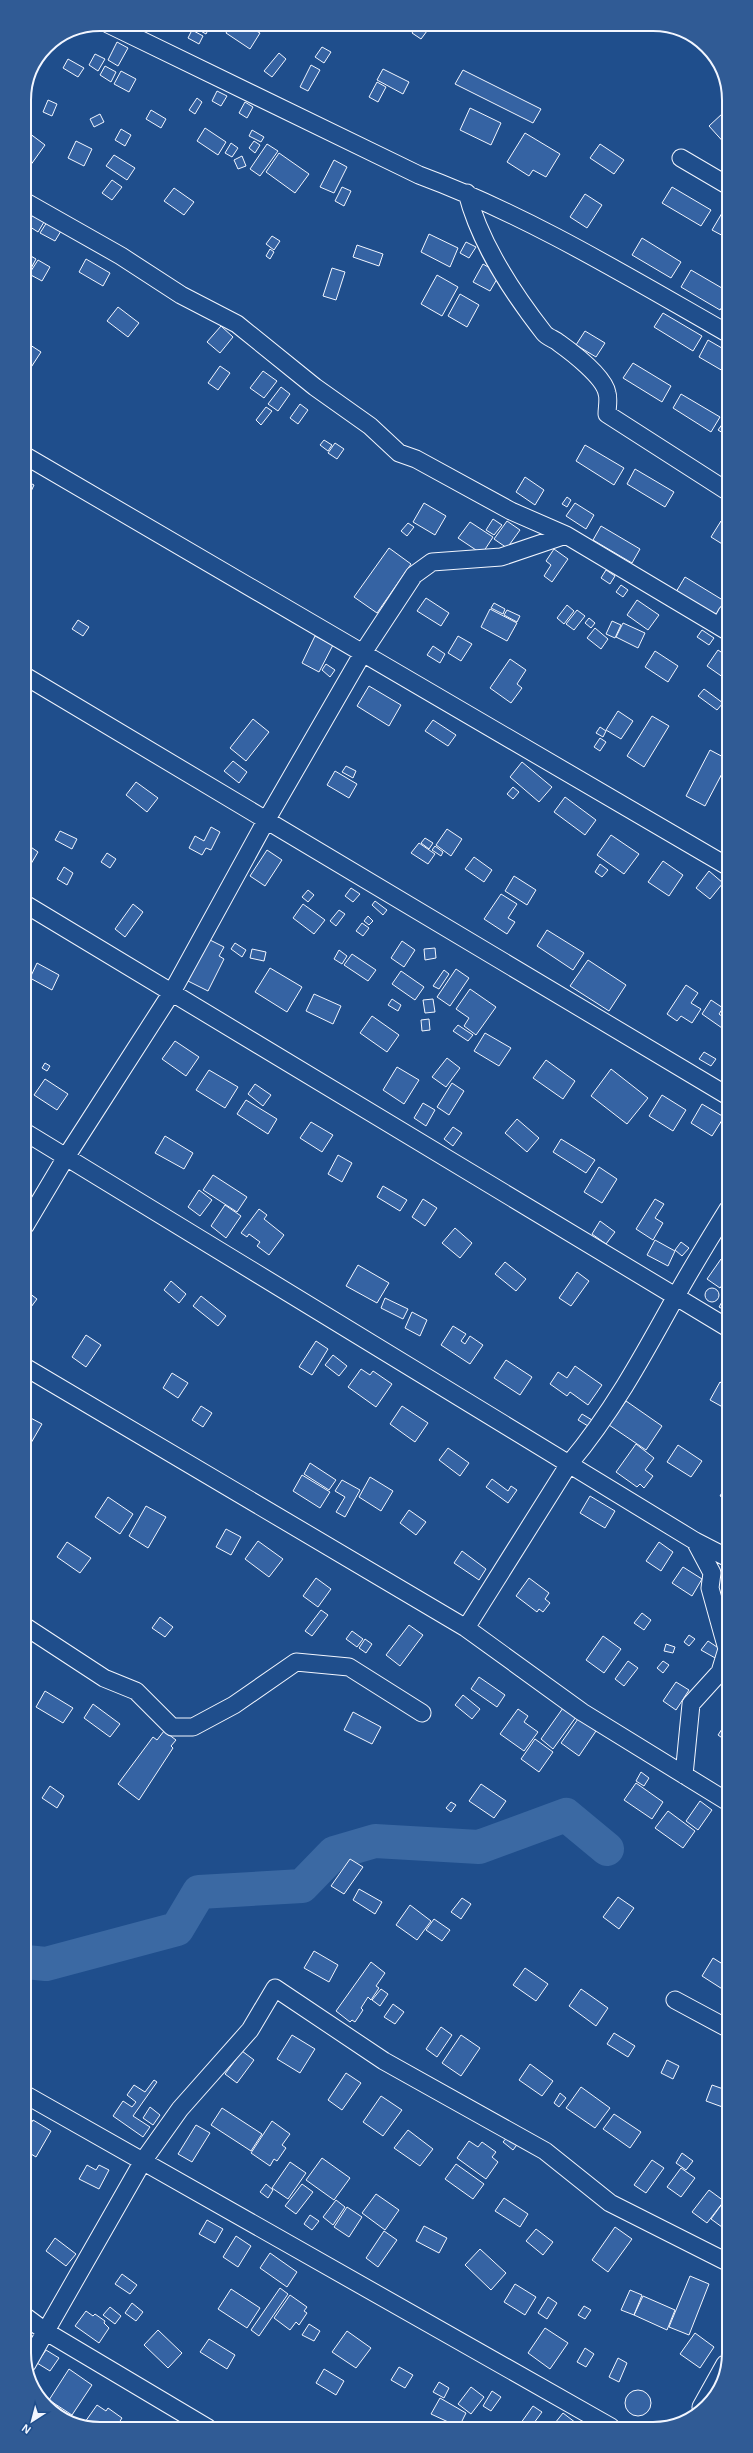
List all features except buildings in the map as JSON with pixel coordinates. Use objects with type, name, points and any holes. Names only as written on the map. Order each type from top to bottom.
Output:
[{"type":"street","points":[[123,31],[419,174],[467,193],[605,264],[722,330]]},
{"type":"street","points":[[680,158],[722,182]]},
{"type":"street","points":[[467,193],[471,206],[496,262],[521,302],[546,335],[558,342],[596,375],[607,392],[607,414],[722,488]]},
{"type":"street","points":[[31,205],[122,256],[181,295],[237,324],[314,386],[370,426],[399,453],[416,459],[511,511],[566,535],[722,621]]},
{"type":"street","points":[[31,458],[364,651],[722,863]]},
{"type":"street","points":[[31,1216],[66,1157],[172,992],[267,819],[364,651],[414,575],[432,562],[501,557],[566,535]]},
{"type":"street","points":[[31,680],[267,819],[722,1092]]},
{"type":"street","points":[[31,908],[722,1324]]},
{"type":"street","points":[[31,1136],[695,1541],[722,1555]]},
{"type":"street","points":[[466,1628],[569,1464],[588,1442],[638,1368],[676,1296],[722,1218]]},
{"type":"street","points":[[31,1371],[466,1628],[582,1712],[722,1798]]},
{"type":"street","points":[[695,1541],[712,1573],[710,1588],[722,1618]]},
{"type":"street","points":[[31,1630],[104,1678],[136,1691],[172,1727],[193,1727],[234,1705],[296,1662],[349,1667],[422,1713]]},
{"type":"street","points":[[684,1775],[691,1704],[720,1672],[722,1665]]},
{"type":"street","points":[[31,2355],[143,2162],[180,2109],[250,2030],[275,1988],[384,2061],[545,2151],[610,2203],[722,2259]]},
{"type":"street","points":[[675,2000],[722,2025]]},
{"type":"street","points":[[31,2098],[602,2422]]},
{"type":"street","points":[[31,2321],[45,2331],[198,2422]]},
{"type":"street","points":[[709,2394],[715,2383]]},
{"type":"waterway","points":[[31,1962],[46,1964],[177,1929],[199,1892],[302,1886],[334,1853],[375,1841],[479,1847],[566,1815],[607,1849]]}]
